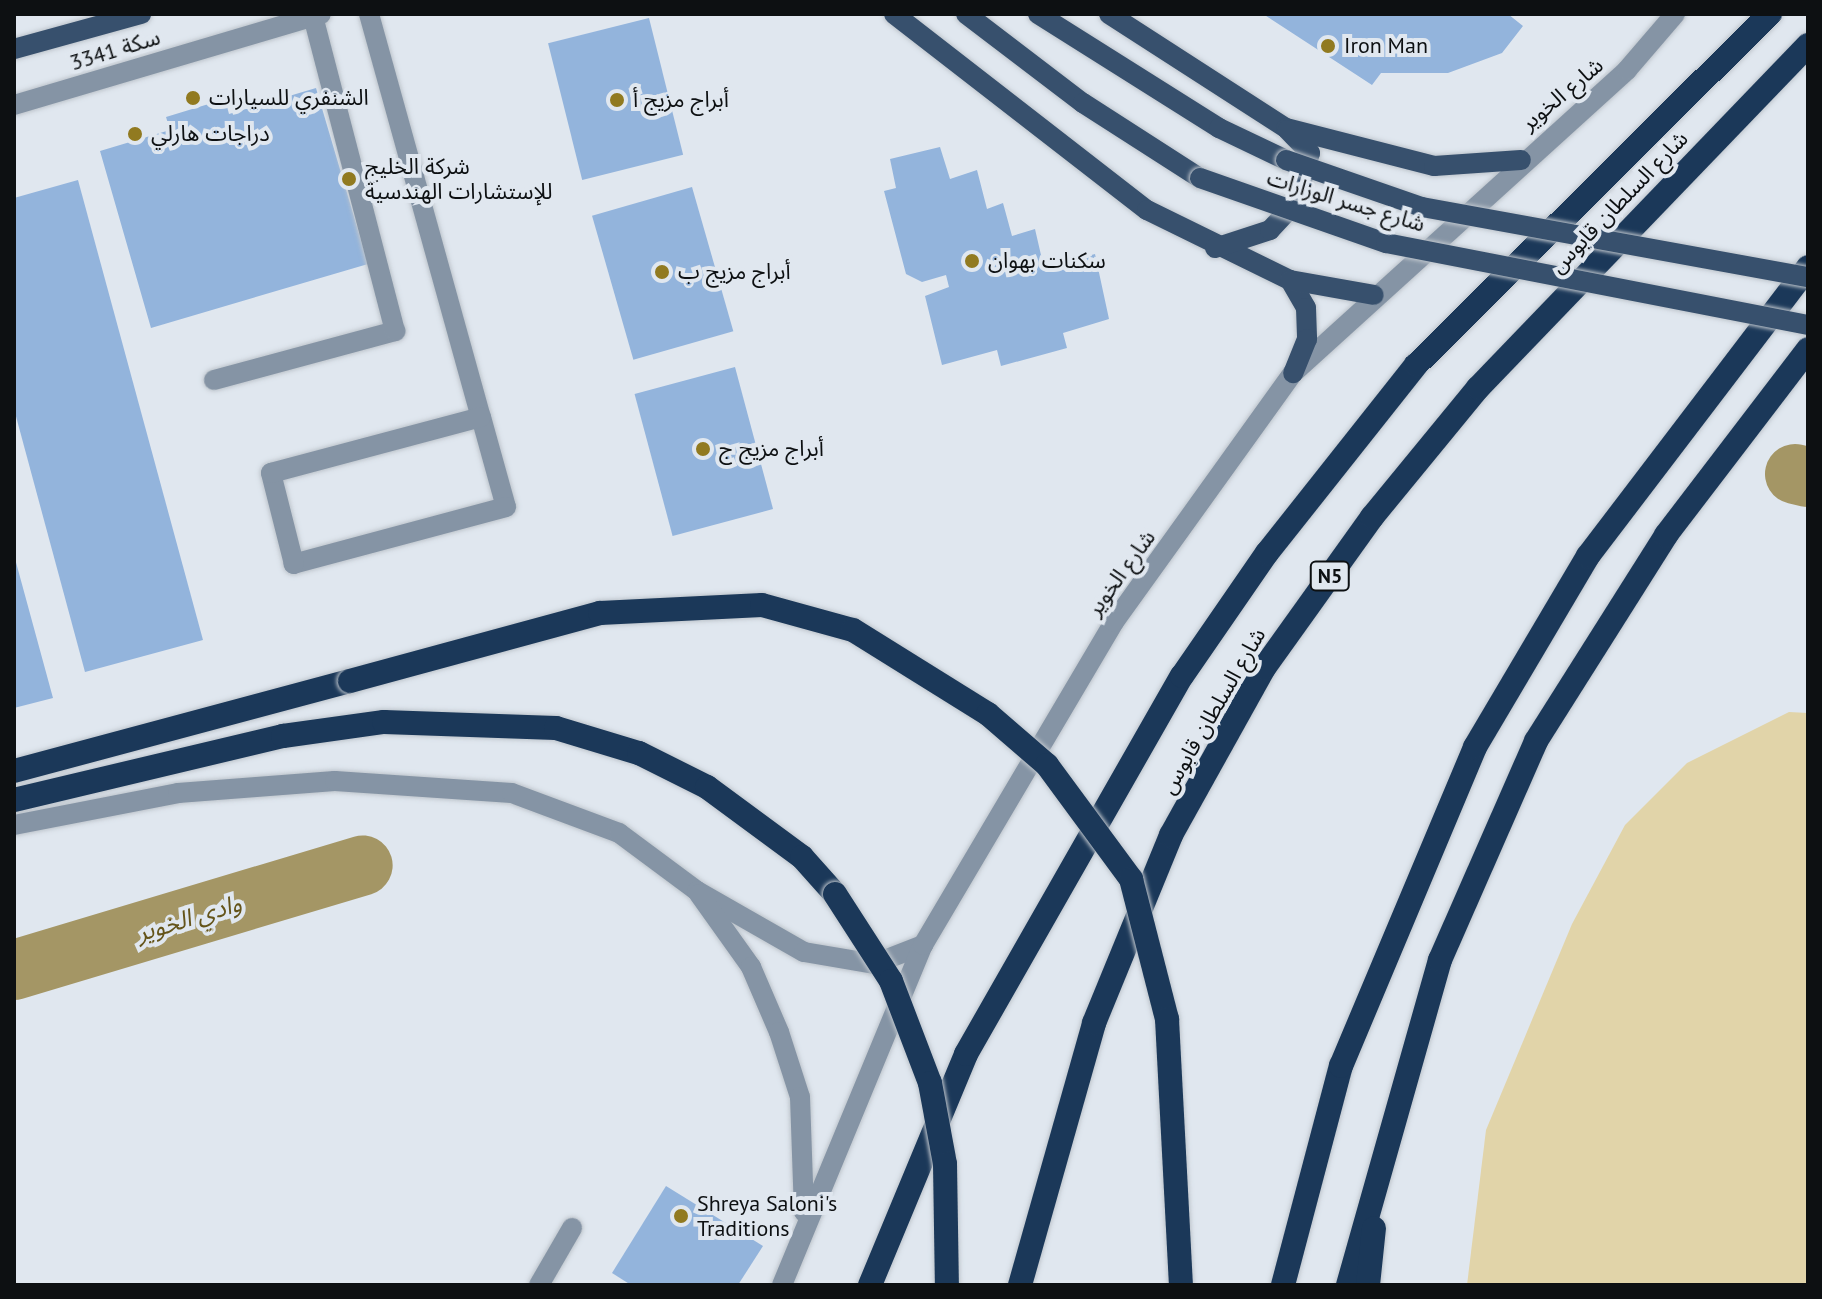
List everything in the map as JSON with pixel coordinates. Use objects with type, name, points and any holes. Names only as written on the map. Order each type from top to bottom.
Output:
[{"type":"highway","points":[[870,1285],[966,1054],[1182,676],[1283,530],[1416,365],[1770,14]]},
{"type":"highway","name":"شارع السلطان قابوس","points":[[1020,1285],[1094,1023],[1171,835],[1264,668],[1372,517],[1478,388],[1808,45]]},
{"type":"highway","points":[[1283,1285],[1341,1066],[1475,747],[1588,556],[1808,267]]},
{"type":"highway","points":[[1348,1285],[1440,960],[1536,741],[1632,584],[1808,349]]},
{"type":"highway","points":[[14,771],[600,613],[762,605],[853,630],[988,714],[1047,765],[1131,879],[1167,1019],[1181,1285]]},
{"type":"highway","points":[[14,800],[283,736],[384,722],[489,722],[556,728],[639,753],[707,787],[802,857],[835,894],[891,981],[930,1083],[945,1164],[947,1285]]},
{"type":"highway","points":[[1368,1285],[1382,1161]]},
{"type":"main road","points":[[14,49],[141,14]]},
{"type":"main road","points":[[894,14],[1080,163],[1215,248],[1290,280],[1374,295]]},
{"type":"main road","name":"شارع جسر الوزارات","points":[[966,14],[1083,103],[1200,178],[1386,243],[1808,325]]},
{"type":"main road","name":"شارع جسر الوزارات","points":[[1038,14],[1219,128],[1286,160],[1422,207],[1808,277]]},
{"type":"main road","points":[[1109,14],[1286,128],[1310,153],[1296,202],[1270,230],[1215,248]]},
{"type":"main road","points":[[1286,128],[1434,166],[1521,160]]},
{"type":"main road","points":[[1290,280],[1306,308],[1307,339],[1293,373]]},
{"type":"street","points":[[369,14],[481,417],[506,507],[294,564],[271,473],[481,417]]},
{"type":"street","name":"شارع الخوير","points":[[782,1285],[923,945],[1114,622],[1293,373],[1521,160],[1627,70],[1675,14]]},
{"type":"street","points":[[214,380],[395,331],[317,15]]},
{"type":"street","name":"سكة 3341","points":[[14,105],[317,15]]},
{"type":"street","points":[[14,825],[178,793],[426,782],[512,793],[568,810],[619,833],[697,891],[804,952],[874,964],[923,945]]},
{"type":"street","points":[[697,891],[751,967],[800,1097],[803,1233]]},
{"type":"street","points":[[539,1285],[572,1228]]},
{"type":"shaded area","points":[[1789,712],[1808,713],[1808,1285],[1467,1285],[1486,1130],[1572,924],[1625,825],[1687,763]]},
{"type":"building","points":[[1263,14],[1508,14],[1523,26],[1502,53],[1448,73],[1381,73],[1372,85]]},
{"type":"building","name":"أبراج مزيج أ","points":[[649,18],[683,155],[582,180],[548,43]]},
{"type":"building","points":[[316,88],[368,264],[151,328],[100,151],[170,130],[166,117],[225,99],[229,114]]},
{"type":"building","name":"سكنات بهوان","points":[[940,147],[950,179],[977,170],[987,209],[1003,203],[1012,236],[1035,229],[1044,268],[1095,254],[1109,319],[1063,333],[1067,348],[1001,366],[997,350],[942,365],[925,296],[949,287],[946,275],[922,282],[906,274],[884,191],[896,188],[890,159]]},
{"type":"building","points":[[78,180],[203,640],[85,672],[14,409],[14,198]]},
{"type":"building","name":"أبراج مزيج ب","points":[[692,187],[733,331],[633,360],[592,216]]},
{"type":"building","name":"أبراج مزيج ج","points":[[735,367],[773,509],[673,536],[635,394]]},
{"type":"building","points":[[14,555],[53,698],[14,708]]},
{"type":"building","name":"Shreya Saloni's Traditions","points":[[666,1186],[763,1246],[738,1285],[631,1285],[612,1273]]},
{"type":"waterway","name":"وادي الخوير","points":[[1795,474],[1808,477]]},
{"type":"waterway","name":"وادي الخوير","points":[[14,970],[363,865]]},
{"type":"place","name":"Iron Man","points":[[1328,46]]},
{"type":"place","name":"الشنفري للسيارات","points":[[193,98]]},
{"type":"place","name":"أبراج مزيج أ","points":[[617,100]]},
{"type":"place","name":"دراجات هارلي","points":[[135,134]]},
{"type":"place","name":"شركة الخليج للإستشارات الهندسية","points":[[349,179]]},
{"type":"place","name":"سكنات بهوان","points":[[972,261]]},
{"type":"place","name":"أبراج مزيج ب","points":[[662,272]]},
{"type":"place","name":"أبراج مزيج ج","points":[[703,449]]},
{"type":"place","name":"Shreya Saloni's Traditions","points":[[681,1216]]}]
